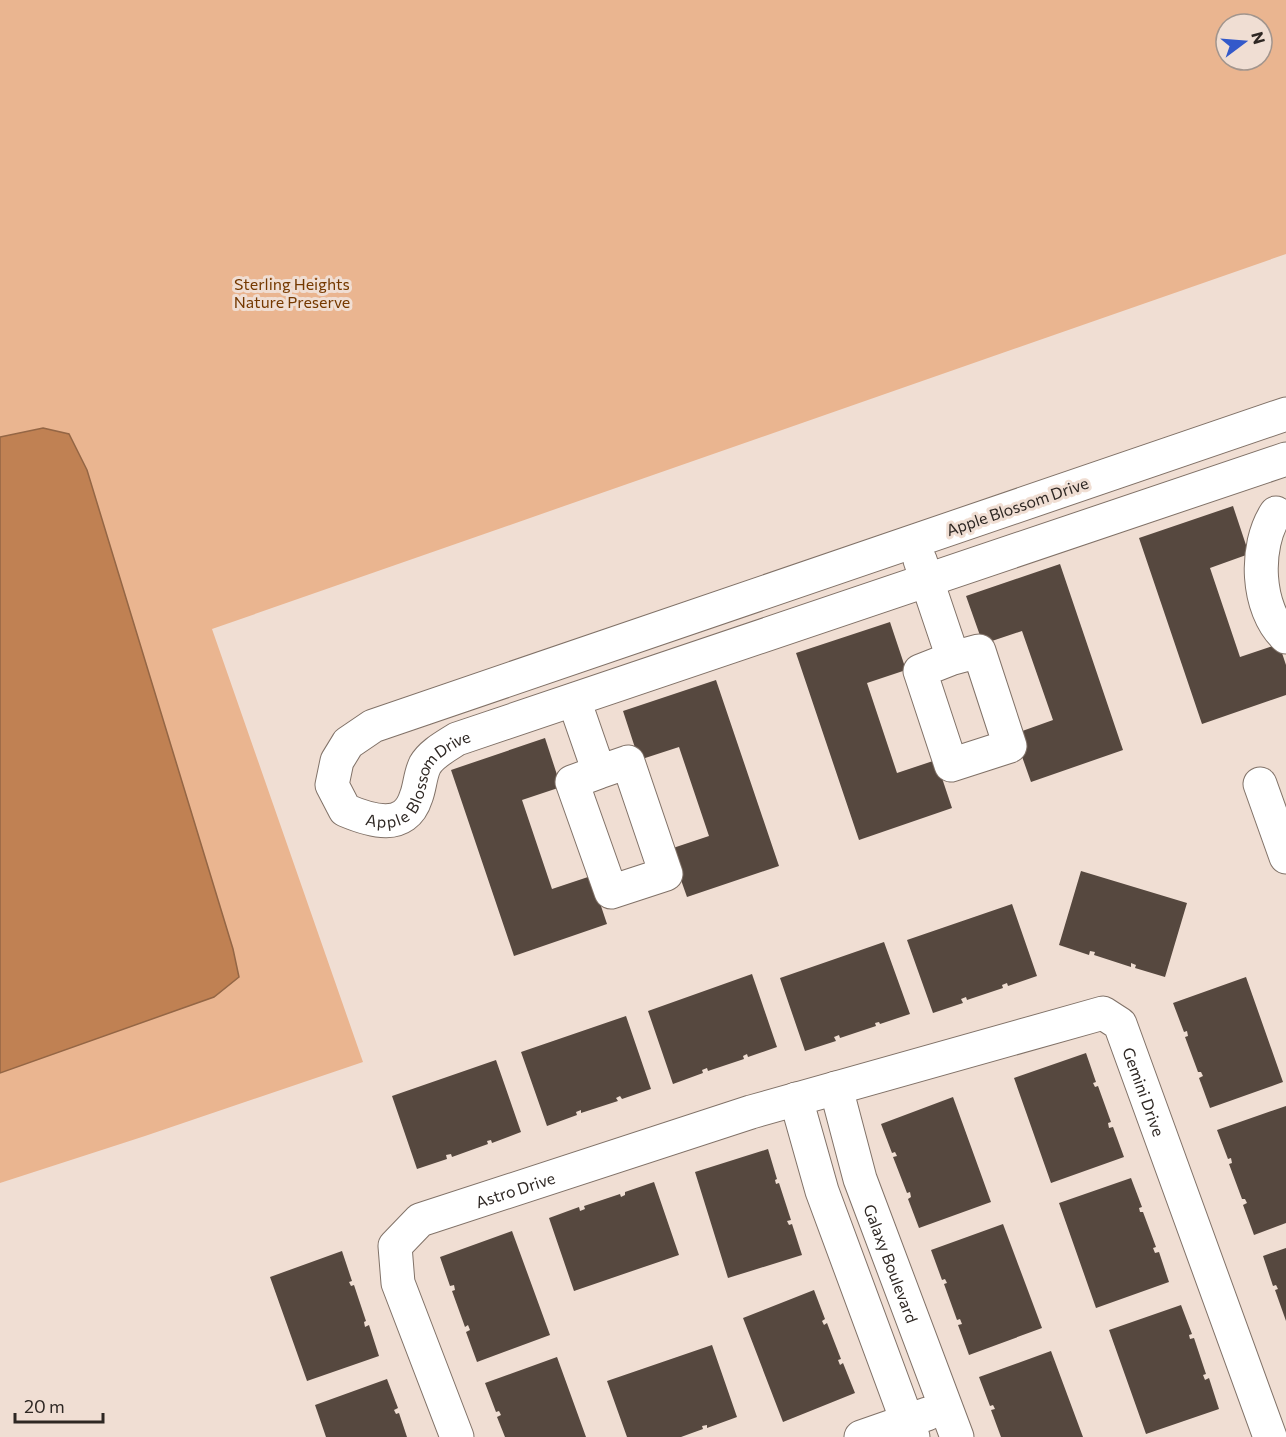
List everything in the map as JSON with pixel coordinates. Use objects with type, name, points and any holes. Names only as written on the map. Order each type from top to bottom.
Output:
[{"type":"street","name":"Apple Blossom Drive","points":[[1273,463],[457,739],[424,766],[416,800],[402,817],[386,821],[370,820],[345,810],[332,785],[337,761],[348,743],[373,726],[1286,414]]},
{"type":"street","points":[[1247,427],[1273,463],[1281,515],[1268,526],[1262,548],[1261,568],[1266,600],[1278,629],[1286,637]]},
{"type":"street","points":[[1119,471],[1131,511]]},
{"type":"street","points":[[914,541],[953,658]]},
{"type":"street","points":[[764,592],[775,632]]},
{"type":"street","points":[[583,654],[584,696],[599,772]]},
{"type":"street","points":[[1260,784],[1286,857]]},
{"type":"street","name":"Gemini Drive","points":[[836,1088],[1103,1013],[1120,1024],[1270,1437]]},
{"type":"street","name":"Astro Drive","points":[[457,1437],[398,1283],[395,1245],[420,1220],[836,1088]]},
{"type":"street","name":"Galaxy Boulevard","points":[[836,1088],[860,1179],[951,1423]]},
{"type":"street","points":[[796,1099],[822,1191],[910,1429]]},
{"type":"street","points":[[861,1437],[951,1423]]},
{"type":"green space","name":"Sterling Heights Nature Preserve","points":[[0,0],[1286,0],[1286,254],[212,629],[363,1062],[0,1183]]},
{"type":"shaded area","points":[[43,428],[69,434],[87,470],[233,949],[239,977],[214,997],[0,1073],[0,437]]},
{"type":"building","points":[[1233,506],[1249,554],[1210,568],[1240,657],[1279,644],[1286,665],[1286,695],[1202,724],[1139,538]]},
{"type":"building","points":[[1060,564],[1123,750],[1031,782],[1014,734],[1053,720],[1022,631],[983,644],[966,596]]},
{"type":"building","points":[[890,622],[906,670],[867,683],[897,773],[936,760],[952,808],[859,840],[796,653]]},
{"type":"building","points":[[716,680],[779,866],[687,897],[670,849],[709,836],[679,747],[639,760],[623,711]]},
{"type":"building","points":[[545,738],[561,787],[522,800],[552,889],[591,876],[607,924],[514,956],[451,770]]},
{"type":"building","points":[[1081,871],[1187,903],[1165,977],[1135,968],[1136,965],[1131,963],[1131,967],[1094,955],[1095,952],[1090,951],[1089,955],[1059,945]]},
{"type":"building","points":[[1012,904],[1037,976],[1008,986],[1007,983],[1002,985],[1003,988],[967,1000],[966,997],[961,999],[963,1003],[933,1013],[907,940]]},
{"type":"building","points":[[884,942],[910,1014],[880,1024],[875,1023],[876,1026],[840,1038],[839,1035],[834,1037],[836,1041],[805,1051],[780,978]]},
{"type":"building","points":[[752,974],[777,1047],[748,1057],[747,1054],[743,1056],[744,1059],[708,1071],[707,1068],[702,1070],[703,1073],[673,1084],[648,1011]]},
{"type":"building","points":[[1246,977],[1283,1082],[1210,1108],[1199,1078],[1203,1076],[1201,1072],[1198,1072],[1185,1037],[1188,1036],[1187,1031],[1184,1032],[1173,1003]]},
{"type":"building","points":[[626,1016],[651,1089],[622,1099],[620,1096],[616,1098],[618,1101],[581,1113],[581,1110],[576,1112],[577,1115],[547,1126],[521,1052]]},
{"type":"building","points":[[1086,1053],[1096,1082],[1093,1083],[1095,1087],[1098,1086],[1111,1122],[1108,1123],[1109,1128],[1113,1127],[1124,1157],[1051,1183],[1014,1078]]},
{"type":"building","points":[[496,1060],[521,1132],[492,1143],[491,1140],[487,1141],[488,1144],[452,1157],[451,1154],[446,1155],[447,1159],[417,1169],[392,1096]]},
{"type":"building","points":[[953,1097],[991,1202],[919,1228],[908,1199],[911,1197],[910,1192],[907,1193],[893,1157],[897,1156],[895,1152],[892,1153],[881,1124]]},
{"type":"building","points":[[1286,1106],[1286,1223],[1254,1235],[1243,1205],[1247,1203],[1245,1199],[1242,1199],[1229,1164],[1232,1163],[1231,1158],[1228,1159],[1217,1130]]},
{"type":"building","points":[[768,1149],[777,1179],[776,1184],[779,1183],[791,1220],[787,1221],[789,1225],[792,1224],[802,1255],[728,1278],[695,1172]]},
{"type":"building","points":[[1131,1178],[1142,1207],[1139,1208],[1140,1212],[1143,1212],[1156,1247],[1153,1248],[1155,1253],[1159,1252],[1169,1282],[1096,1308],[1059,1203]]},
{"type":"building","points":[[654,1182],[679,1255],[574,1291],[549,1218],[579,1207],[580,1211],[585,1209],[584,1206],[620,1194],[621,1197],[625,1195],[625,1192]]},
{"type":"building","points":[[1003,1224],[1042,1328],[969,1355],[958,1325],[962,1324],[960,1319],[957,1320],[944,1284],[947,1283],[945,1279],[942,1280],[931,1250]]},
{"type":"building","points":[[512,1231],[550,1335],[477,1362],[466,1332],[470,1330],[468,1325],[465,1327],[452,1291],[455,1290],[454,1285],[450,1286],[440,1257]]},
{"type":"building","points":[[1286,1248],[1286,1321],[1275,1290],[1278,1289],[1276,1285],[1273,1286],[1263,1256]]},
{"type":"building","points":[[342,1251],[352,1281],[349,1282],[351,1286],[354,1285],[366,1321],[364,1322],[365,1327],[369,1325],[379,1356],[307,1381],[270,1277]]},
{"type":"building","points":[[814,1290],[825,1319],[822,1321],[824,1325],[827,1323],[841,1359],[838,1360],[840,1365],[843,1363],[855,1393],[783,1422],[743,1318]]},
{"type":"building","points":[[1181,1305],[1192,1334],[1189,1335],[1190,1339],[1194,1338],[1206,1374],[1203,1375],[1205,1380],[1209,1378],[1219,1409],[1146,1434],[1109,1330]]},
{"type":"building","points":[[712,1345],[737,1417],[707,1428],[707,1425],[702,1426],[703,1429],[681,1437],[627,1437],[607,1381]]},
{"type":"building","points":[[1051,1351],[1083,1437],[1001,1437],[991,1410],[995,1409],[993,1405],[990,1406],[979,1377]]},
{"type":"building","points":[[557,1357],[586,1437],[505,1437],[497,1417],[501,1415],[499,1411],[496,1412],[485,1383]]},
{"type":"building","points":[[387,1379],[398,1408],[394,1410],[396,1414],[399,1413],[407,1437],[326,1437],[315,1405]]}]
